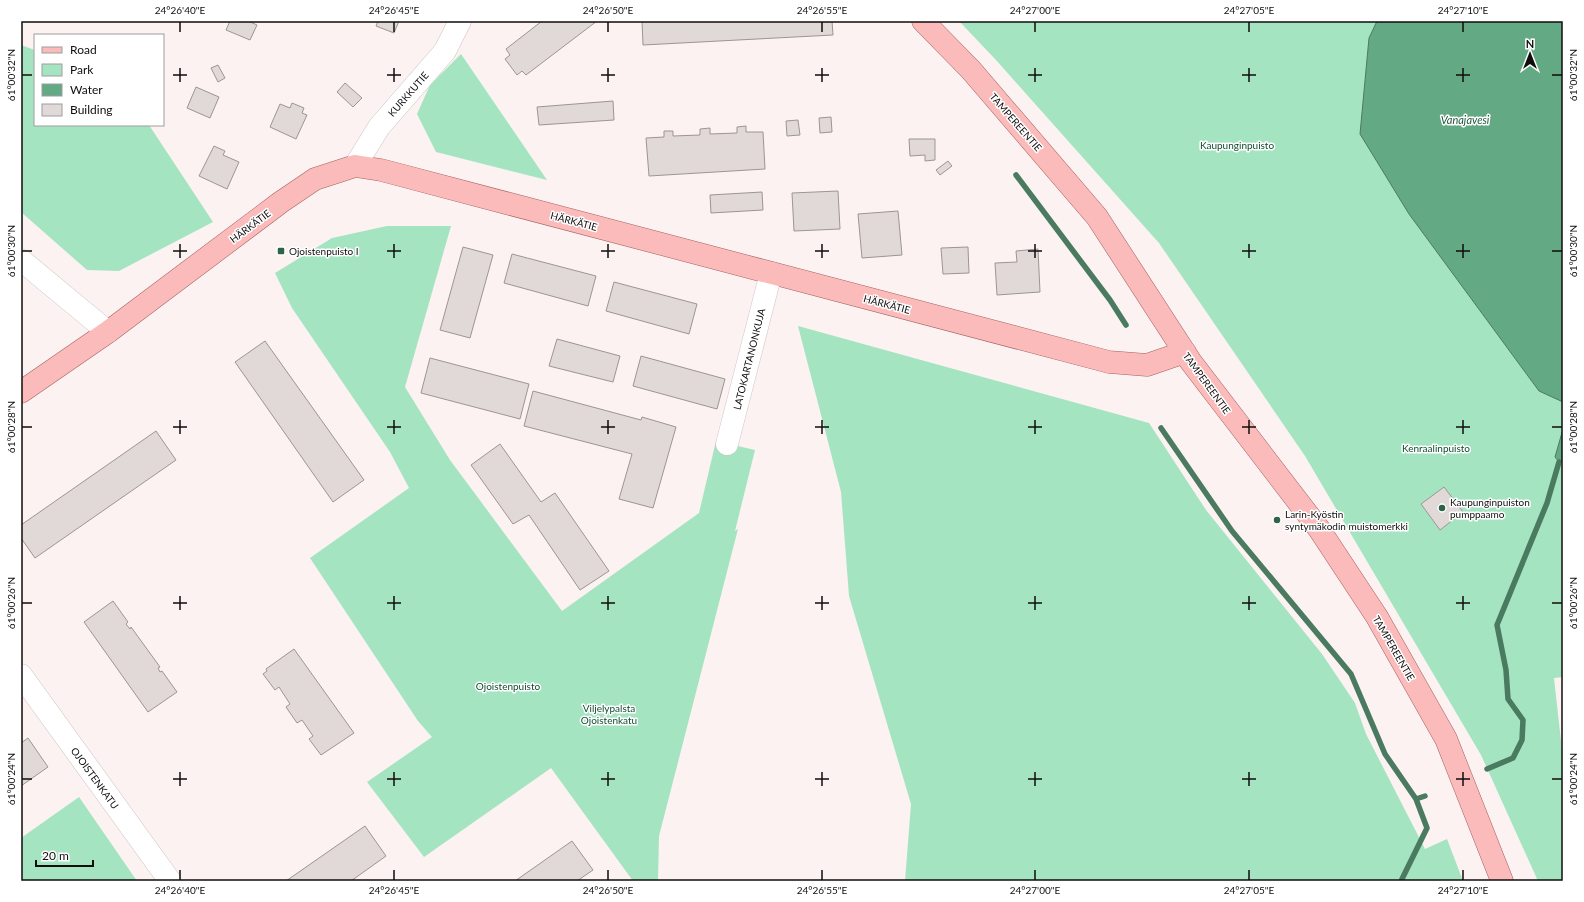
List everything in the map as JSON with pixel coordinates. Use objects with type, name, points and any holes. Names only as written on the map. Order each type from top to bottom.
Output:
[{"type":"main road","name":"TAMPEREENTIE","points":[[923,21],[971,70],[1097,216],[1195,369],[1319,529],[1377,617],[1446,739],[1502,881]]},
{"type":"main road","name":"HÄRKÄTIE","points":[[21,392],[108,332],[281,202],[315,179],[355,166],[381,170],[1109,362],[1147,365],[1184,352]]},
{"type":"street","name":"KURKKUTIE","points":[[355,166],[379,127],[445,51],[460,21]]},
{"type":"street","points":[[21,260],[108,332]]},
{"type":"street","name":"LATOKARTANONKUJA","points":[[727,444],[772,273]]},
{"type":"street","name":"OJOISTENKATU","points":[[21,675],[170,881]]},
{"type":"green space","points":[[959,21],[1377,21],[1369,38],[1360,134],[1409,214],[1539,391],[1563,402],[1563,429],[1555,457],[1559,462],[1563,461],[1563,677],[1554,678],[1563,759],[1563,881],[1538,881],[1481,755],[1305,456],[1159,243],[996,60]]},
{"type":"green space","points":[[21,45],[34,50],[34,126],[150,126],[213,222],[119,271],[87,270],[21,212]]},
{"type":"green space","points":[[461,54],[547,180],[436,152],[417,114],[430,85]]},
{"type":"green space","name":"Ojoistenpuisto","points":[[387,226],[451,226],[405,387],[450,460],[562,611],[699,513],[716,441],[755,450],[735,531],[738,529],[659,836],[658,881],[633,881],[551,768],[424,857],[367,782],[432,737],[418,721],[310,558],[409,488],[390,452],[292,308],[275,273],[332,238]]},
{"type":"green space","points":[[798,326],[1149,423],[1206,510],[1322,654],[1355,703],[1366,734],[1425,849],[1447,839],[1463,881],[905,881],[911,804],[849,596],[841,492]]},
{"type":"green space","points":[[79,797],[137,881],[21,881],[21,838]]},
{"type":"water","name":"Vanajavesi","points":[[1377,21],[1563,21],[1563,402],[1539,391],[1409,214],[1360,134],[1369,38]]},
{"type":"water","points":[[1563,429],[1563,461],[1559,462],[1555,457]]},
{"type":"building","points":[[230,21],[248,21],[257,25],[250,40],[226,30]]},
{"type":"building","points":[[378,21],[399,21],[394,33],[376,26]]},
{"type":"building","points":[[542,21],[597,21],[526,75],[522,71],[517,75],[505,59],[510,55],[506,49]]},
{"type":"building","points":[[642,21],[832,21],[833,35],[643,45]]},
{"type":"building","points":[[218,65],[225,78],[218,82],[211,68]]},
{"type":"building","points":[[345,83],[362,98],[353,107],[337,92]]},
{"type":"building","points":[[196,87],[219,97],[210,118],[187,108]]},
{"type":"building","points":[[613,101],[614,120],[539,125],[537,107]]},
{"type":"building","points":[[292,103],[304,108],[302,113],[307,115],[296,139],[270,127],[280,104],[290,108]]},
{"type":"building","points":[[831,117],[832,132],[820,133],[819,118]]},
{"type":"building","points":[[798,120],[800,135],[787,136],[786,121]]},
{"type":"building","points":[[746,126],[746,132],[763,132],[765,169],[649,176],[646,138],[664,137],[664,131],[673,131],[673,136],[700,135],[700,129],[710,128],[710,134],[737,133],[737,127]]},
{"type":"building","points":[[909,139],[935,139],[935,160],[925,161],[925,155],[910,156]]},
{"type":"building","points":[[214,146],[225,151],[223,155],[239,162],[227,189],[199,176]]},
{"type":"building","points":[[948,161],[952,166],[940,175],[936,170]]},
{"type":"building","points":[[838,191],[840,229],[794,231],[792,193]]},
{"type":"building","points":[[762,192],[763,210],[711,213],[710,195]]},
{"type":"building","points":[[898,211],[902,255],[862,258],[858,214]]},
{"type":"building","points":[[463,247],[493,255],[470,338],[440,330]]},
{"type":"building","points":[[968,247],[969,273],[943,274],[941,248]]},
{"type":"building","points":[[1038,249],[1040,292],[997,295],[995,263],[1017,262],[1016,251]]},
{"type":"building","points":[[512,254],[596,276],[588,306],[504,283]]},
{"type":"building","points":[[614,282],[697,304],[689,334],[606,311]]},
{"type":"building","points":[[557,339],[620,356],[613,382],[549,366]]},
{"type":"building","points":[[265,341],[364,480],[333,502],[235,362]]},
{"type":"building","points":[[641,356],[725,379],[717,409],[633,386]]},
{"type":"building","points":[[430,358],[529,384],[520,419],[421,393]]},
{"type":"building","points":[[533,391],[641,420],[642,417],[676,427],[653,508],[619,499],[632,454],[524,426]]},
{"type":"building","points":[[156,431],[176,460],[35,558],[21,538],[21,525]]},
{"type":"building","points":[[500,444],[541,502],[555,493],[609,571],[580,590],[529,515],[513,524],[471,465]]},
{"type":"building","name":"Kaupunginpuiston pumppaamo","points":[[1444,487],[1463,512],[1440,530],[1421,504]]},
{"type":"building","points":[[113,601],[128,622],[126,624],[130,629],[131,627],[160,667],[158,668],[160,672],[162,671],[177,692],[148,712],[84,622]]},
{"type":"building","points":[[294,649],[354,733],[321,755],[309,739],[313,736],[302,720],[297,723],[286,707],[290,704],[279,687],[275,690],[263,674],[267,671],[266,669]]},
{"type":"building","points":[[28,738],[48,767],[21,786],[21,743]]},
{"type":"building","points":[[365,826],[386,856],[351,881],[286,881]]},
{"type":"building","points":[[572,841],[593,870],[577,881],[515,881]]},
{"type":"waterway","points":[[1016,175],[1110,300],[1126,325]]},
{"type":"waterway","points":[[1161,428],[1232,531],[1351,674],[1385,754],[1416,799]]},
{"type":"waterway","points":[[1487,769],[1513,758],[1522,740],[1523,720],[1508,699],[1506,670],[1497,625],[1547,503],[1559,462]]},
{"type":"waterway","points":[[1402,879],[1427,828],[1416,799],[1425,796]]},
{"type":"place","name":"Ojoistenpuisto I","points":[[281,251]]},
{"type":"place","name":"Kaupunginpuiston pumppaamo","points":[[1442,508]]},
{"type":"place","name":"Larin-Kyöstin syntymäkodin muistomerkki","points":[[1277,520]]},
{"type":"park label","name":"Kaupunginpuisto","points":[[1237,145]]},
{"type":"park label","name":"Kenraalinpuisto","points":[[1436,448]]},
{"type":"park label","name":"Viljelypalsta Ojoistenkatu","points":[[609,714]]}]
